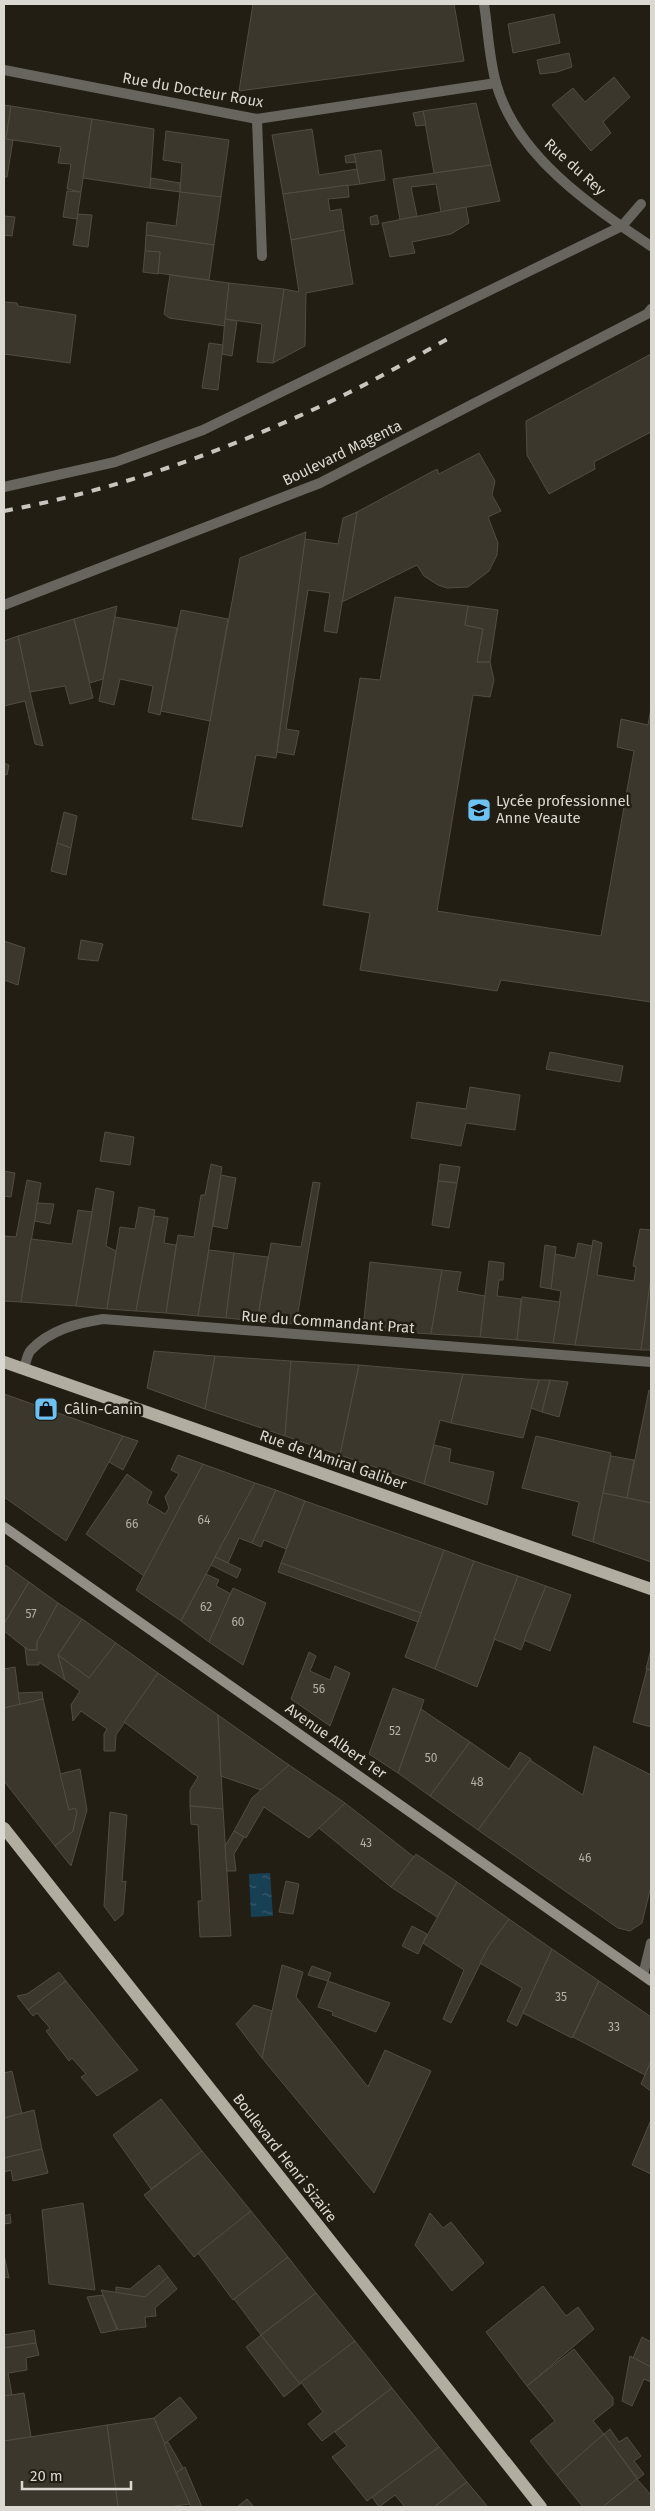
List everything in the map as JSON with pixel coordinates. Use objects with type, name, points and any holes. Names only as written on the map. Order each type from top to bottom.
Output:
[{"type":"main road","name":"Rue de l'Amiral Galiber","points":[[4,1362],[651,1589]]},
{"type":"main road","name":"Boulevard Henri Sizaire","points":[[4,1828],[541,2507]]},
{"type":"street","name":"Rue du Rey","points":[[484,4],[496,83],[510,117],[535,153],[575,190],[651,246]]},
{"type":"street","name":"Rue du Docteur Roux","points":[[4,70],[257,119],[496,83]]},
{"type":"street","points":[[257,119],[262,256]]},
{"type":"street","points":[[4,487],[115,462],[203,430],[622,226],[641,204]]},
{"type":"street","name":"Boulevard Magenta","points":[[4,606],[320,483],[638,319],[651,309]]},
{"type":"street","name":"Rue du Commandant Prat","points":[[24,1368],[30,1351],[54,1333],[78,1323],[103,1319],[651,1362]]},
{"type":"street","name":"Avenue Albert 1er","points":[[4,1527],[647,1978]]},
{"type":"street","points":[[647,1978],[651,1943]]},
{"type":"water","points":[[270,1873],[273,1916],[251,1917],[249,1874]]},
{"type":"building","points":[[253,4],[454,4],[464,61],[239,91]]},
{"type":"building","points":[[554,14],[560,43],[513,53],[508,24]]},
{"type":"building","points":[[569,53],[572,67],[557,72],[540,74],[537,60]]},
{"type":"building","points":[[614,77],[630,97],[603,122],[611,133],[591,151],[552,105],[573,88],[585,102]]},
{"type":"building","points":[[476,103],[491,165],[434,173],[423,111]]},
{"type":"building","points":[[4,105],[11,106],[6,139],[13,140],[7,177],[4,177]]},
{"type":"building","points":[[11,106],[92,119],[81,192],[67,189],[71,164],[58,163],[61,147],[6,139]]},
{"type":"building","points":[[423,111],[426,125],[416,126],[413,113]]},
{"type":"building","points":[[92,119],[154,129],[150,188],[83,178]]},
{"type":"building","points":[[312,129],[319,175],[357,169],[360,184],[283,194],[272,135]]},
{"type":"building","points":[[166,131],[229,140],[221,197],[180,192],[182,163],[163,160]]},
{"type":"building","points":[[381,150],[385,180],[360,184],[354,154]]},
{"type":"building","points":[[354,154],[356,162],[346,163],[345,156]]},
{"type":"building","points":[[491,165],[500,201],[441,212],[436,184],[411,187],[417,216],[400,220],[393,179]]},
{"type":"building","points":[[151,178],[180,183],[180,192],[150,188]]},
{"type":"building","points":[[348,185],[349,197],[328,199],[330,211],[341,209],[344,230],[291,240],[283,194]]},
{"type":"building","points":[[67,191],[81,192],[77,219],[63,217]]},
{"type":"building","points":[[180,192],[221,197],[214,245],[146,235],[147,222],[176,226]]},
{"type":"building","points":[[466,207],[469,223],[451,234],[412,242],[415,253],[390,257],[382,223]]},
{"type":"building","points":[[78,214],[92,215],[88,247],[73,245]]},
{"type":"building","points":[[377,215],[379,224],[371,225],[370,217]]},
{"type":"building","points":[[4,216],[15,217],[12,236],[4,235]]},
{"type":"building","points":[[344,230],[353,284],[306,293],[305,346],[273,363],[284,289],[299,292],[291,240]]},
{"type":"building","points":[[146,235],[214,245],[209,280],[158,273],[160,252],[145,251]]},
{"type":"building","points":[[145,251],[160,252],[158,274],[143,272]]},
{"type":"building","points":[[170,275],[229,283],[225,326],[169,318],[164,314]]},
{"type":"building","points":[[229,283],[284,289],[273,363],[257,362],[262,324],[225,319]]},
{"type":"building","points":[[4,302],[76,315],[70,363],[4,354]]},
{"type":"building","points":[[225,319],[237,321],[232,356],[222,354]]},
{"type":"building","points":[[209,343],[223,345],[218,390],[202,388]]},
{"type":"building","points":[[651,354],[651,432],[594,462],[595,469],[549,494],[527,455],[526,421]]},
{"type":"building","points":[[479,453],[495,481],[492,495],[501,511],[488,517],[498,543],[497,555],[489,571],[468,587],[447,588],[438,585],[424,576],[417,565],[342,602],[357,512],[437,469],[439,474]]},
{"type":"building","points":[[357,512],[337,633],[324,631],[330,593],[308,590],[286,729],[299,731],[294,755],[277,752],[305,539],[338,544],[343,518]]},
{"type":"building","points":[[306,532],[276,758],[256,755],[242,827],[192,819],[240,558]]},
{"type":"building","points":[[395,597],[468,606],[465,625],[483,629],[477,662],[490,662],[494,680],[490,697],[473,695],[437,911],[601,936],[634,751],[617,747],[621,719],[648,725],[651,708],[651,1002],[501,980],[497,991],[360,970],[370,913],[323,905],[360,678],[380,680]]},
{"type":"building","points":[[117,606],[103,679],[90,683],[74,619]]},
{"type":"building","points":[[468,606],[498,610],[490,662],[477,662],[483,629],[465,625]]},
{"type":"building","points":[[181,610],[228,619],[210,721],[161,711]]},
{"type":"building","points":[[115,617],[177,628],[160,715],[148,712],[153,686],[120,679],[114,705],[99,701]]},
{"type":"building","points":[[74,619],[93,698],[70,704],[65,686],[30,692],[18,636]]},
{"type":"building","points":[[18,636],[43,746],[35,744],[25,701],[4,706],[4,641]]},
{"type":"building","points":[[4,763],[9,765],[7,775],[4,774]]},
{"type":"building","points":[[64,812],[77,816],[71,848],[57,843]]},
{"type":"building","points":[[57,843],[71,848],[66,875],[51,871]]},
{"type":"building","points":[[81,940],[103,944],[98,961],[78,959]]},
{"type":"building","points":[[4,941],[25,948],[18,985],[4,980]]},
{"type":"building","points":[[550,1052],[623,1066],[620,1082],[546,1069]]},
{"type":"building","points":[[470,1087],[520,1095],[515,1130],[466,1123],[461,1146],[411,1138],[417,1102],[466,1109]]},
{"type":"building","points":[[105,1132],[134,1137],[130,1165],[100,1161]]},
{"type":"building","points":[[211,1164],[222,1167],[198,1316],[166,1313],[178,1235],[194,1237],[201,1195],[205,1195]]},
{"type":"building","points":[[440,1164],[460,1167],[457,1183],[438,1181]]},
{"type":"building","points":[[4,1171],[15,1173],[11,1197],[4,1196]]},
{"type":"building","points":[[221,1175],[236,1178],[227,1229],[213,1226]]},
{"type":"building","points":[[27,1180],[41,1183],[21,1302],[4,1301],[4,1236],[16,1237]]},
{"type":"building","points":[[438,1181],[457,1183],[449,1228],[432,1225]]},
{"type":"building","points":[[313,1182],[320,1183],[296,1324],[257,1321],[271,1243],[301,1247]]},
{"type":"building","points":[[96,1188],[114,1192],[106,1246],[116,1251],[107,1309],[76,1306]]},
{"type":"building","points":[[37,1203],[54,1204],[50,1224],[35,1221]]},
{"type":"building","points":[[139,1207],[155,1210],[136,1311],[107,1309],[120,1227],[135,1229]]},
{"type":"building","points":[[78,1210],[92,1212],[76,1306],[21,1302],[31,1239],[72,1244]]},
{"type":"building","points":[[154,1216],[168,1218],[164,1243],[176,1245],[166,1313],[136,1311]]},
{"type":"building","points":[[640,1229],[651,1230],[651,1278],[641,1350],[575,1345],[593,1240],[602,1243],[597,1275],[634,1281],[636,1267],[633,1266]]},
{"type":"building","points":[[578,1243],[592,1246],[575,1345],[553,1343],[561,1291],[551,1289],[555,1254],[575,1258]]},
{"type":"building","points":[[545,1245],[556,1247],[551,1289],[540,1287]]},
{"type":"building","points":[[209,1250],[234,1253],[226,1318],[198,1316]]},
{"type":"building","points":[[234,1253],[268,1257],[257,1321],[226,1318]]},
{"type":"building","points":[[489,1261],[504,1263],[503,1280],[499,1280],[497,1296],[521,1299],[517,1340],[480,1337]]},
{"type":"building","points":[[370,1262],[442,1270],[431,1334],[363,1329]]},
{"type":"building","points":[[442,1270],[461,1272],[457,1291],[485,1296],[480,1337],[431,1334]]},
{"type":"building","points":[[650,1284],[651,1350],[641,1350]]},
{"type":"building","points":[[522,1297],[560,1302],[553,1343],[517,1340]]},
{"type":"building","points":[[154,1351],[215,1356],[205,1409],[147,1388]]},
{"type":"building","points":[[215,1356],[291,1361],[285,1436],[205,1409]]},
{"type":"building","points":[[291,1361],[359,1365],[340,1455],[285,1436]]},
{"type":"building","points":[[359,1365],[463,1374],[451,1423],[440,1420],[424,1484],[340,1455]]},
{"type":"building","points":[[463,1374],[539,1380],[523,1438],[451,1423]]},
{"type":"building","points":[[539,1380],[550,1380],[542,1412],[531,1408]]},
{"type":"building","points":[[550,1380],[568,1382],[559,1417],[542,1412]]},
{"type":"building","points":[[649,1390],[651,1391],[651,1503],[627,1498]]},
{"type":"building","points":[[4,1394],[123,1436],[66,1541],[4,1497]]},
{"type":"building","points":[[123,1436],[138,1441],[123,1470],[109,1462]]},
{"type":"building","points":[[536,1436],[611,1453],[593,1542],[572,1535],[579,1502],[522,1488]]},
{"type":"building","points":[[434,1445],[451,1449],[449,1462],[494,1472],[487,1505],[424,1484]]},
{"type":"building","points":[[178,1455],[203,1464],[144,1576],[86,1534],[127,1474],[152,1492],[147,1503],[165,1514],[169,1508],[165,1497],[179,1474],[171,1470]]},
{"type":"building","points":[[611,1456],[634,1460],[627,1498],[603,1493]]},
{"type":"building","points":[[203,1464],[255,1483],[181,1621],[136,1590]]},
{"type":"building","points":[[255,1483],[276,1490],[252,1543],[239,1538],[228,1563],[215,1557]]},
{"type":"building","points":[[276,1490],[305,1501],[286,1549],[264,1540],[261,1547],[252,1543]]},
{"type":"building","points":[[603,1493],[651,1503],[651,1562],[593,1542]]},
{"type":"building","points":[[305,1501],[444,1550],[421,1613],[281,1563]]},
{"type":"building","points":[[444,1550],[474,1561],[435,1669],[405,1657]]},
{"type":"building","points":[[215,1557],[241,1569],[237,1578],[211,1565]]},
{"type":"building","points":[[474,1561],[518,1576],[477,1687],[435,1669]]},
{"type":"building","points":[[281,1563],[421,1613],[418,1622],[278,1572]]},
{"type":"building","points":[[4,1564],[29,1582],[4,1624]]},
{"type":"building","points":[[206,1574],[219,1580],[216,1586],[231,1594],[209,1642],[181,1621]]},
{"type":"building","points":[[518,1576],[546,1586],[521,1650],[494,1639]]},
{"type":"building","points":[[29,1582],[58,1603],[37,1642],[37,1650],[28,1650],[4,1631],[4,1624]]},
{"type":"building","points":[[546,1586],[571,1595],[550,1651],[524,1640]]},
{"type":"building","points":[[233,1588],[266,1603],[243,1665],[209,1642]]},
{"type":"building","points":[[58,1603],[82,1619],[58,1655],[65,1680],[39,1662],[39,1665],[27,1665],[25,1647],[28,1650],[37,1650],[37,1642]]},
{"type":"building","points":[[82,1619],[116,1643],[89,1678],[58,1655]]},
{"type":"building","points":[[116,1643],[158,1673],[116,1735],[115,1751],[104,1751],[104,1734],[107,1729],[81,1711],[73,1721],[71,1705],[80,1691],[65,1680],[58,1655],[89,1678]]},
{"type":"building","points":[[651,1649],[651,1670],[646,1669]]},
{"type":"building","points":[[309,1652],[316,1656],[310,1671],[330,1680],[335,1666],[350,1673],[330,1726],[291,1699]]},
{"type":"building","points":[[15,1667],[20,1705],[4,1708],[4,1669]]},
{"type":"building","points":[[647,1669],[651,1670],[651,1727],[633,1722]]},
{"type":"building","points":[[158,1673],[218,1715],[223,1809],[190,1806],[190,1790],[198,1777],[124,1722]]},
{"type":"building","points":[[393,1688],[424,1700],[398,1773],[369,1754]]},
{"type":"building","points":[[42,1692],[43,1699],[20,1705],[18,1693]]},
{"type":"building","points":[[43,1699],[69,1810],[75,1808],[77,1812],[73,1831],[55,1846],[4,1781],[4,1708]]},
{"type":"building","points":[[421,1709],[470,1742],[430,1796],[398,1773]]},
{"type":"building","points":[[218,1715],[289,1765],[261,1790],[221,1776]]},
{"type":"building","points":[[470,1742],[509,1769],[520,1752],[531,1759],[478,1830],[430,1796]]},
{"type":"building","points":[[594,1746],[651,1775],[651,1886],[642,1923],[630,1931],[618,1928],[478,1830],[530,1760],[583,1795]]},
{"type":"building","points":[[289,1765],[345,1803],[309,1838],[264,1807],[246,1838],[234,1831],[252,1798]]},
{"type":"building","points":[[80,1769],[87,1810],[71,1866],[55,1846],[73,1831],[77,1812],[75,1808],[69,1810],[60,1774]]},
{"type":"building","points":[[345,1803],[414,1857],[391,1887],[319,1828]]},
{"type":"building","points":[[190,1806],[223,1809],[231,1936],[200,1937],[198,1901],[202,1901],[198,1825],[191,1824]]},
{"type":"building","points":[[110,1812],[127,1815],[122,1882],[126,1881],[123,1914],[115,1921],[104,1906]]},
{"type":"building","points":[[234,1831],[244,1837],[234,1854],[236,1871],[227,1871],[225,1846]]},
{"type":"building","points":[[416,1854],[457,1882],[437,1917],[391,1887]]},
{"type":"building","points":[[286,1881],[299,1884],[293,1914],[279,1912]]},
{"type":"building","points":[[457,1882],[509,1919],[489,1946],[451,2023],[443,2019],[464,1970],[423,1943]]},
{"type":"building","points":[[509,1919],[552,1949],[517,2026],[507,2021],[522,1988],[480,1963],[489,1946]]},
{"type":"building","points":[[412,1926],[427,1934],[418,1954],[402,1946]]},
{"type":"building","points":[[552,1949],[599,1981],[572,2038],[523,2013]]},
{"type":"building","points":[[282,1965],[303,1972],[296,1997],[368,2087],[385,2050],[431,2071],[374,2193],[262,2058]]},
{"type":"building","points":[[312,1966],[331,1973],[328,1981],[308,1975]]},
{"type":"building","points":[[59,1972],[66,1981],[28,2010],[17,1996],[27,1994]]},
{"type":"building","points":[[66,1981],[138,2070],[97,2096],[81,2077],[86,2074],[72,2058],[69,2061],[46,2031],[50,2028],[37,2013],[33,2016],[28,2010]]},
{"type":"building","points":[[328,1981],[390,2003],[376,2032],[332,2015],[333,2012],[318,2007]]},
{"type":"building","points":[[599,1981],[651,2017],[651,2061],[645,2075],[573,2037]]},
{"type":"building","points":[[254,2005],[272,2011],[262,2058],[236,2024]]},
{"type":"building","points":[[651,2061],[651,2091],[641,2084]]},
{"type":"building","points":[[12,2071],[22,2114],[4,2118],[4,2073]]},
{"type":"building","points":[[161,2099],[202,2151],[151,2189],[113,2135]]},
{"type":"building","points":[[34,2110],[42,2149],[4,2158],[4,2118]]},
{"type":"building","points":[[651,2122],[651,2174],[632,2165]]},
{"type":"building","points":[[42,2149],[48,2173],[13,2181],[11,2170],[4,2172],[4,2158]]},
{"type":"building","points":[[202,2151],[251,2211],[194,2257],[144,2195]]},
{"type":"building","points":[[83,2203],[95,2290],[49,2284],[42,2210]]},
{"type":"building","points":[[251,2211],[288,2257],[233,2300],[198,2253]]},
{"type":"building","points":[[430,2213],[443,2228],[451,2222],[484,2263],[452,2291],[415,2245]]},
{"type":"building","points":[[10,2214],[11,2223],[4,2224],[4,2216]]},
{"type":"building","points":[[4,2255],[9,2278],[4,2277]]},
{"type":"building","points":[[288,2257],[316,2293],[261,2335],[234,2299]]},
{"type":"building","points":[[159,2265],[168,2277],[145,2297],[116,2293],[116,2287],[130,2289]]},
{"type":"building","points":[[168,2277],[177,2289],[155,2308],[156,2316],[145,2317],[146,2327],[118,2330],[101,2290],[145,2297]]},
{"type":"building","points":[[543,2286],[566,2316],[578,2307],[594,2329],[527,2386],[486,2332]]},
{"type":"building","points":[[316,2293],[355,2341],[300,2384],[261,2335]]},
{"type":"building","points":[[103,2295],[117,2330],[101,2333],[87,2297]]},
{"type":"building","points":[[34,2330],[36,2343],[4,2348],[4,2335]]},
{"type":"building","points":[[261,2335],[300,2384],[284,2397],[246,2347]]},
{"type":"building","points":[[642,2337],[651,2342],[651,2367],[633,2358]]},
{"type":"building","points":[[355,2341],[392,2388],[322,2441],[308,2424],[323,2412],[301,2382]]},
{"type":"building","points":[[36,2343],[39,2355],[26,2358],[27,2370],[8,2373],[12,2395],[4,2396],[4,2348]]},
{"type":"building","points":[[574,2349],[613,2398],[613,2405],[593,2421],[604,2434],[557,2475],[530,2441],[555,2421],[527,2386]]},
{"type":"building","points":[[630,2356],[651,2367],[651,2382],[644,2379],[632,2406],[622,2401]]},
{"type":"building","points":[[392,2388],[439,2447],[367,2501],[332,2457],[347,2446],[335,2432]]},
{"type":"building","points":[[24,2393],[31,2437],[4,2441],[4,2396]]},
{"type":"building","points":[[180,2397],[197,2418],[164,2444],[154,2418]]},
{"type":"building","points":[[154,2418],[190,2504],[168,2507],[118,2507],[107,2425]]},
{"type":"building","points":[[107,2425],[118,2507],[4,2507],[4,2441]]},
{"type":"building","points":[[610,2429],[619,2442],[627,2437],[641,2456],[634,2461],[644,2474],[638,2479],[604,2434]]},
{"type":"building","points":[[604,2434],[637,2479],[603,2507],[583,2507],[557,2475]]},
{"type":"building","points":[[168,2442],[183,2468],[176,2473],[164,2444]]},
{"type":"building","points":[[439,2447],[467,2482],[434,2507],[405,2507],[395,2495],[379,2507],[372,2497]]},
{"type":"building","points":[[185,2467],[202,2507],[191,2507],[176,2473]]},
{"type":"building","points":[[637,2479],[651,2495],[651,2507],[603,2507]]},
{"type":"building","points":[[467,2482],[488,2507],[434,2507]]},
{"type":"building","points":[[247,2499],[254,2507],[237,2507]]},
{"type":"railway","points":[[4,511],[92,491],[180,464],[223,448],[348,393],[451,337]]},
{"type":"place","name":"Lycée professionnel Anne Veaute","points":[[479,810]]},
{"type":"place","name":"Câlin-Canin","points":[[46,1409]]}]
